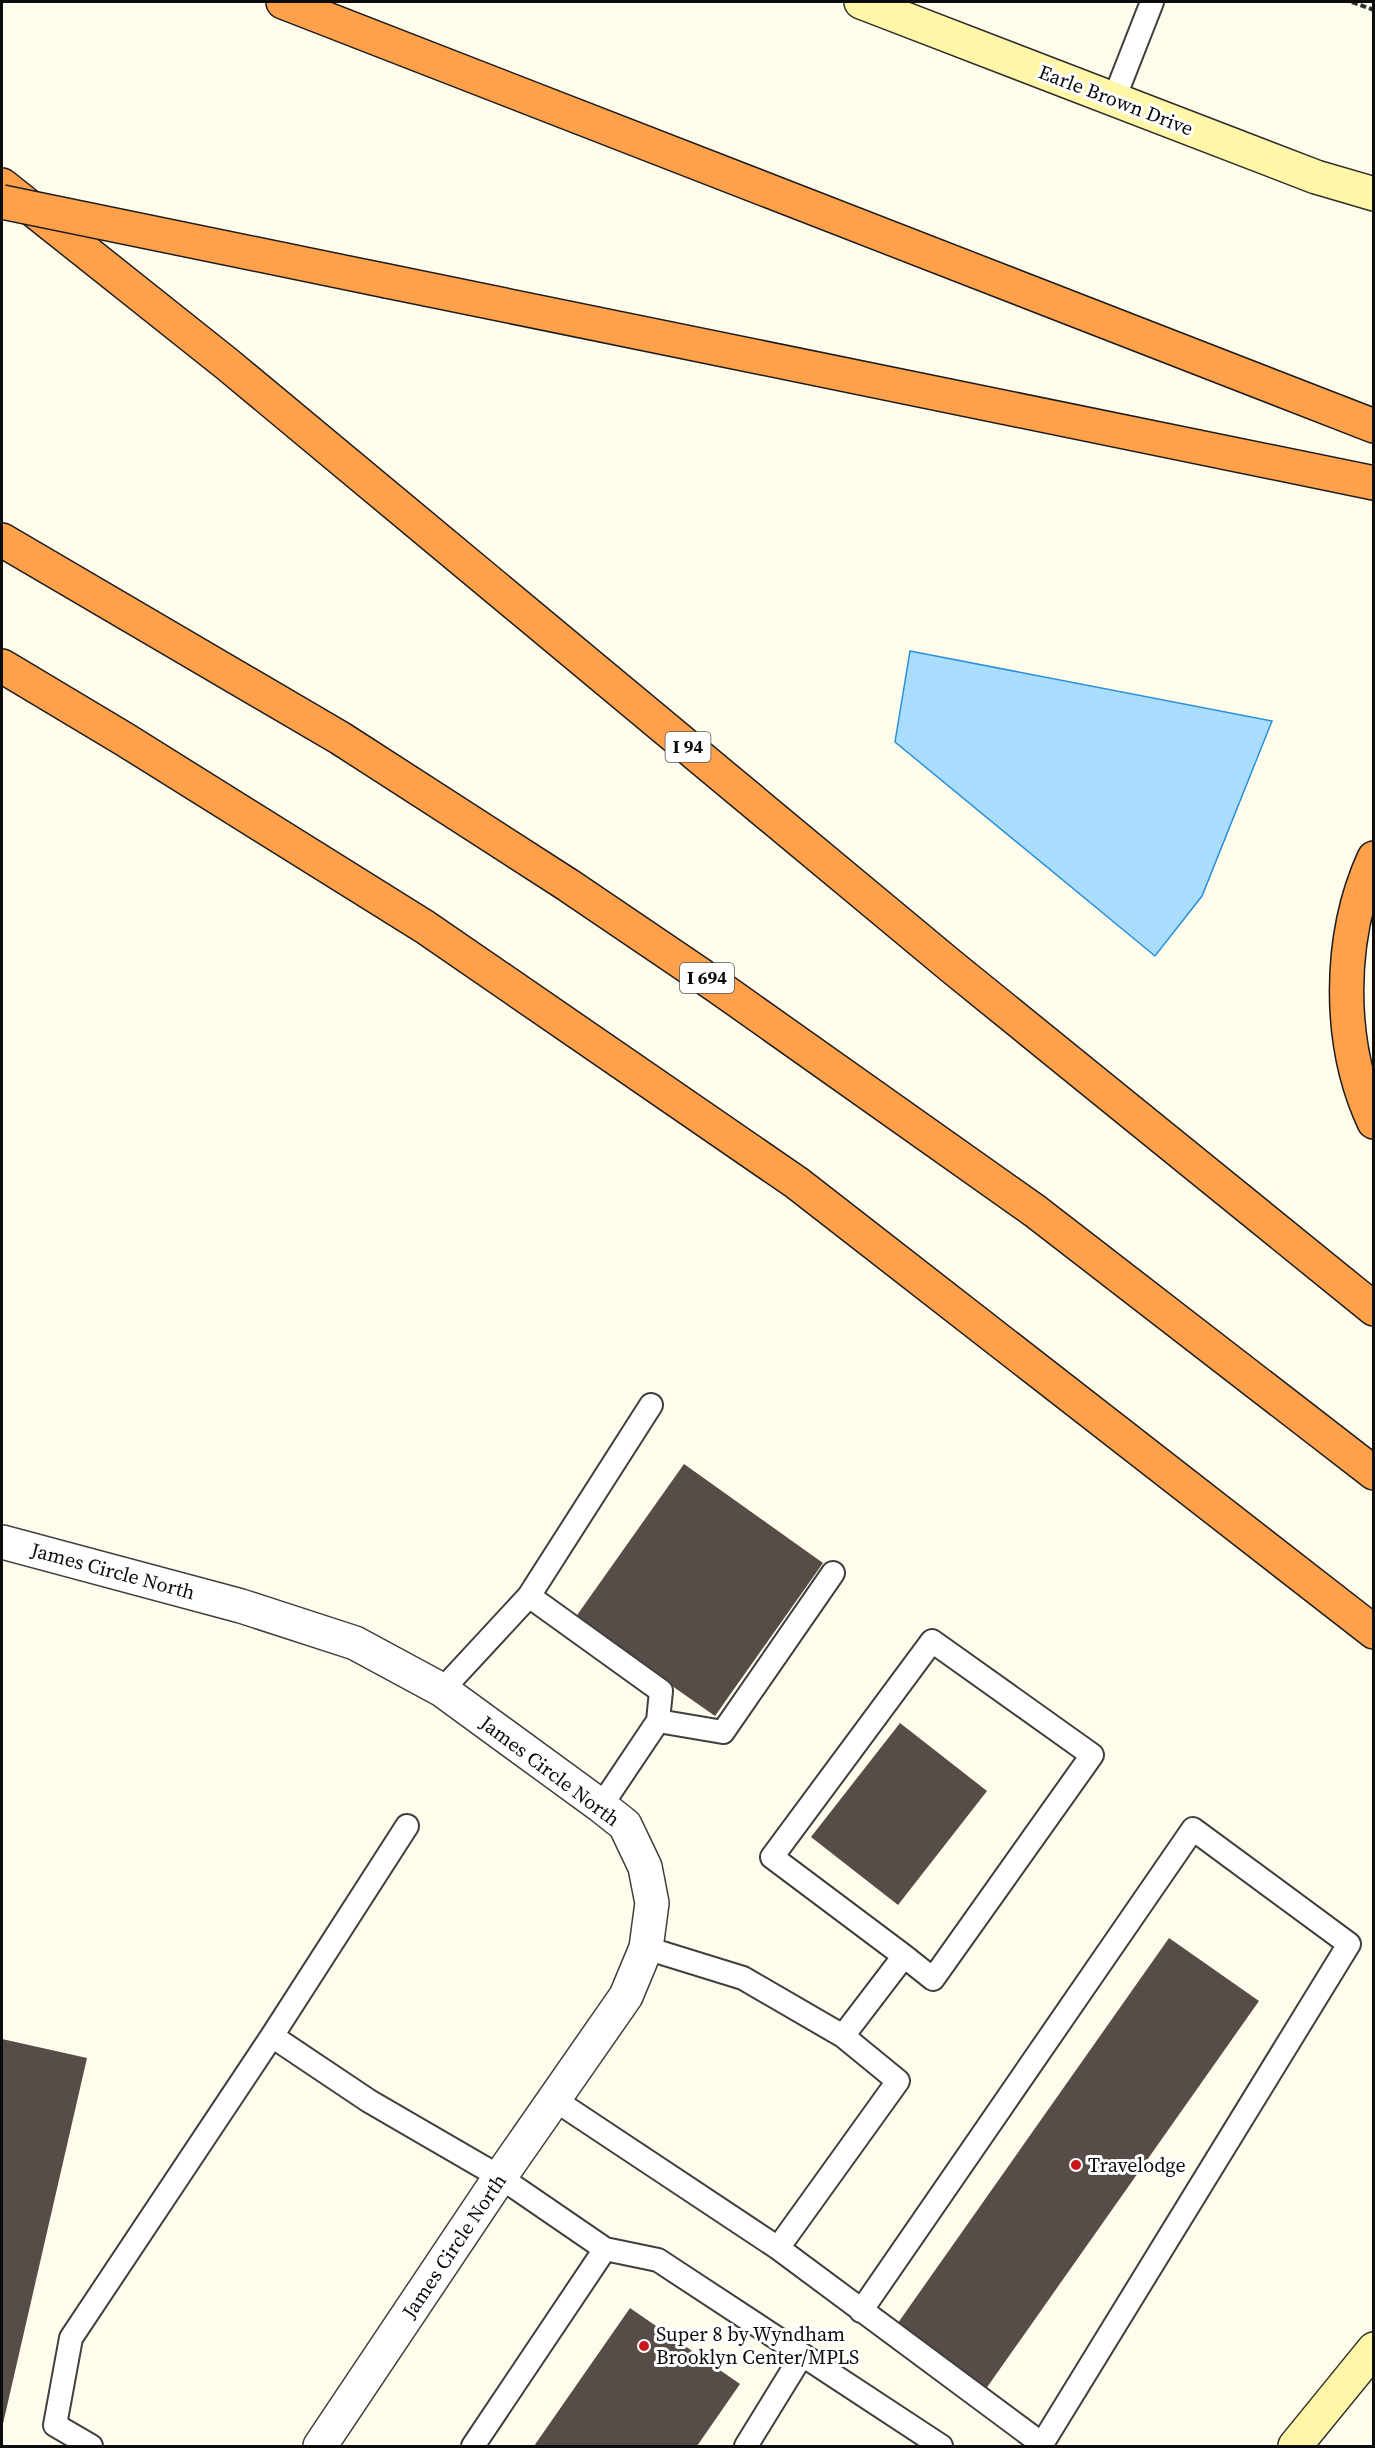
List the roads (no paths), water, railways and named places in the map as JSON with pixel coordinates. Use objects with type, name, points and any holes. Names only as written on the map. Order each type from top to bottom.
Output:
[{"type":"highway","points":[[283,2],[1374,426]]},
{"type":"highway","name":"I 94","points":[[2,185],[236,372],[951,966],[1374,1309]]},
{"type":"highway","points":[[2,202],[1374,483]]},
{"type":"highway","name":"I 694","points":[[2,540],[340,738],[568,885],[717,986],[1035,1211],[1374,1473]]},
{"type":"highway","points":[[2,666],[124,739],[424,927],[788,1176],[1373,1632]]},
{"type":"highway","points":[[1374,858],[1365,877],[1353,920],[1347,1003],[1351,1049],[1363,1100],[1374,1122]]},
{"type":"street","name":"Earle Brown Drive","points":[[861,2],[1316,177],[1374,194]]},
{"type":"street","name":"James Circle North","points":[[2,1542],[241,1606],[355,1643],[442,1690],[601,1806],[625,1826],[645,1867],[652,1904],[646,1948],[626,1996],[500,2177],[320,2446]]},
{"type":"street","points":[[1294,2446],[1374,2349]]},
{"type":"lane","points":[[1114,99],[1152,2]]},
{"type":"lane","points":[[442,1690],[529,1596],[651,1405]]},
{"type":"lane","points":[[658,1721],[723,1732],[833,1573]]},
{"type":"lane","points":[[529,1596],[661,1691],[658,1721],[601,1806]]},
{"type":"lane","points":[[932,1641],[1092,1755],[933,1979],[904,1956],[772,1857],[932,1641]]},
{"type":"lane","points":[[91,2446],[55,2425],[71,2338],[272,2036],[407,1826]]},
{"type":"lane","points":[[555,2100],[778,2248],[861,2311],[1042,2444],[1349,1944],[1193,1829],[861,2311]]},
{"type":"lane","points":[[646,1948],[743,1978],[843,2036],[898,2081],[778,2248]]},
{"type":"lane","points":[[843,2036],[904,1956]]},
{"type":"lane","points":[[272,2036],[369,2101],[500,2177],[605,2249],[658,2260],[941,2446]]},
{"type":"lane","points":[[473,2446],[605,2249]]},
{"type":"lane","points":[[746,2446],[802,2355]]},
{"type":"water","points":[[910,651],[1272,721],[1202,896],[1155,956],[895,742]]},
{"type":"place","name":"Travelodge","points":[[1076,2165]]},
{"type":"place","name":"Super 8 by Wyndham Brooklyn Center/MPLS","points":[[644,2346]]}]
